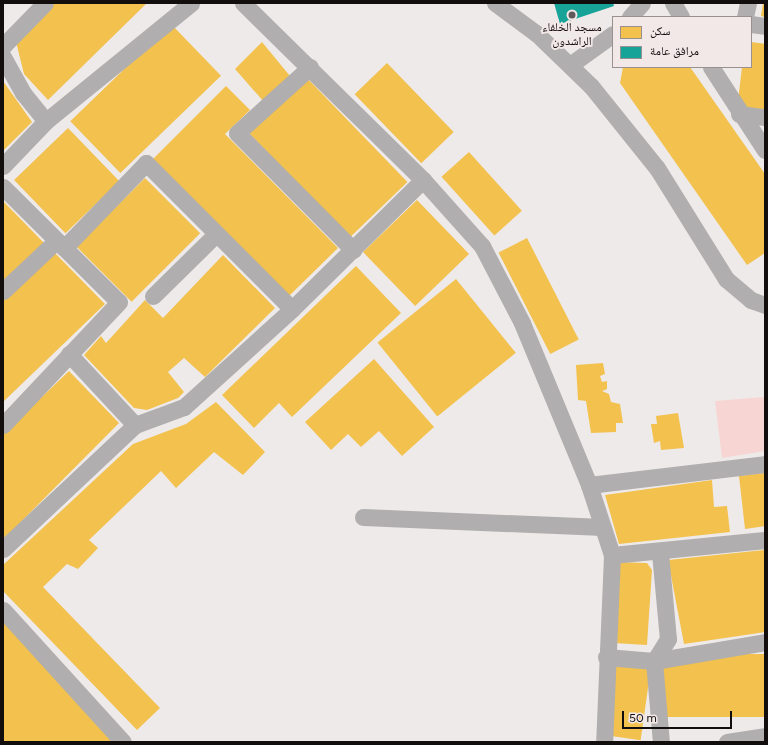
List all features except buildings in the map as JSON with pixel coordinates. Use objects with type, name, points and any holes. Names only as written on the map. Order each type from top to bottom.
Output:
[{"type":"street","points":[[3,46],[45,3]]},
{"type":"street","points":[[3,166],[46,121],[191,3]]},
{"type":"street","points":[[243,3],[310,67],[423,180],[482,246],[522,323],[589,485],[612,555],[606,657],[604,742]]},
{"type":"street","points":[[495,3],[537,34],[570,65],[657,168],[726,280],[751,300],[765,305]]},
{"type":"street","points":[[631,16],[642,3]]},
{"type":"street","points":[[673,3],[680,16]]},
{"type":"street","points":[[745,16],[748,3]]},
{"type":"street","points":[[752,24],[765,26]]},
{"type":"street","points":[[570,65],[612,35]]},
{"type":"street","points":[[3,57],[23,93],[46,121]]},
{"type":"street","points":[[310,67],[237,133],[353,250]]},
{"type":"street","points":[[712,68],[739,114],[765,150]]},
{"type":"street","points":[[739,114],[765,117]]},
{"type":"street","points":[[3,291],[60,245],[146,163],[215,235],[292,309]]},
{"type":"street","points":[[3,549],[135,425],[184,408],[292,309],[423,180]]},
{"type":"street","points":[[3,187],[119,302],[3,425]]},
{"type":"street","points":[[153,296],[215,235]]},
{"type":"street","points":[[69,354],[135,425]]},
{"type":"street","points":[[589,485],[765,464]]},
{"type":"street","points":[[363,517],[603,527]]},
{"type":"street","points":[[612,555],[660,553],[765,540]]},
{"type":"street","points":[[660,553],[668,639],[654,661],[661,742]]},
{"type":"street","points":[[3,610],[123,742]]},
{"type":"street","points":[[606,657],[654,661],[765,642]]},
{"type":"street","points":[[727,742],[765,736]]},
{"type":"shaded area","points":[[765,397],[765,451],[722,458],[715,401]]},
{"type":"place","name":"مسجد الخلفاء الراشدون","points":[[572,15]]}]
